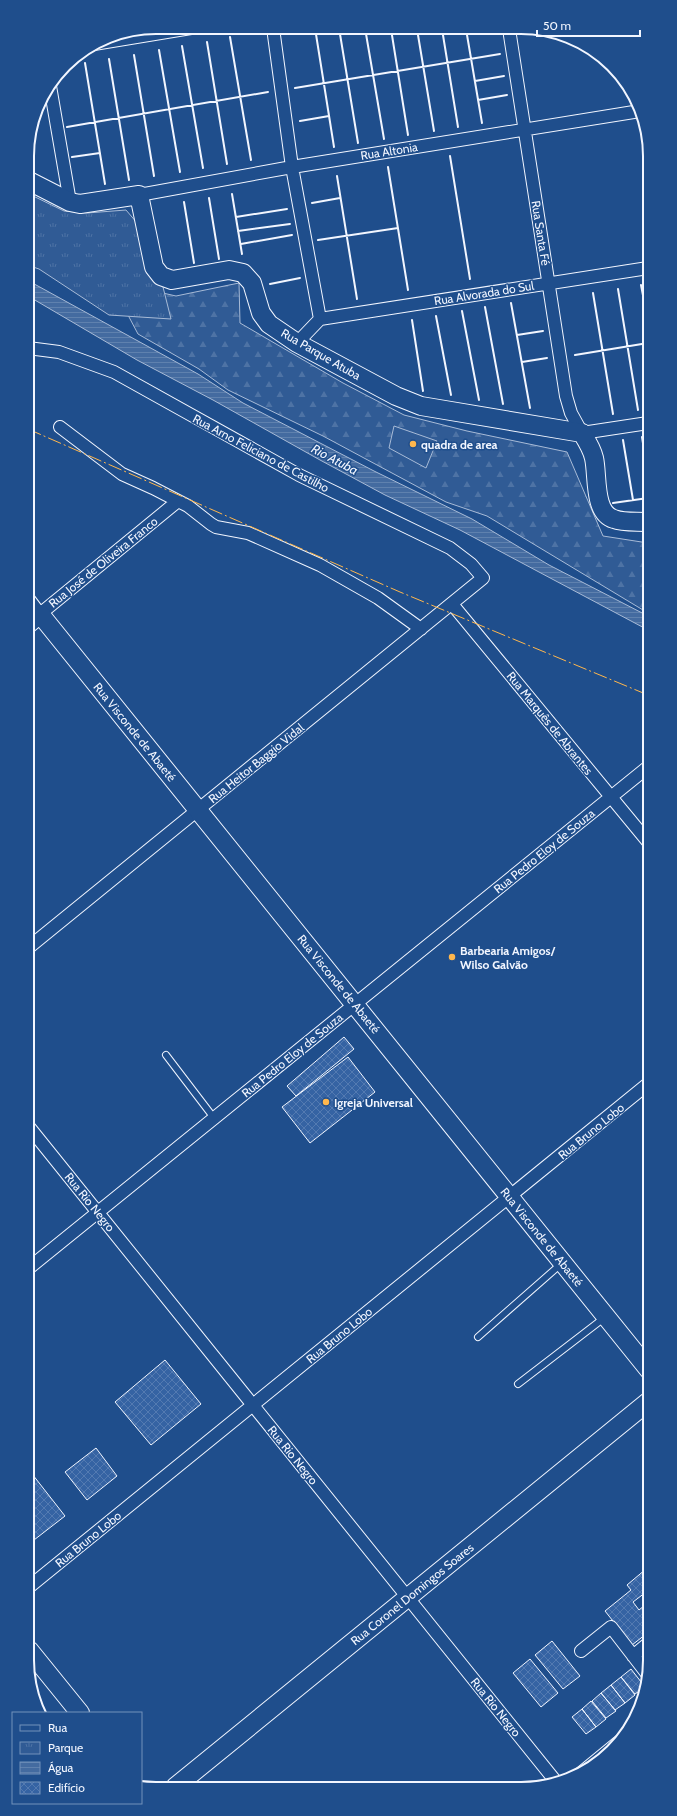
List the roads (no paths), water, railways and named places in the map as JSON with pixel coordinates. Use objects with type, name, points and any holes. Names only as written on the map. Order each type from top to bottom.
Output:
[{"type":"street","points":[[116,40],[154,34]]},
{"type":"street","points":[[274,34],[292,167],[320,318],[297,343]]},
{"type":"street","name":"Rua Santa Fé","points":[[510,34],[566,396],[571,413],[582,433]]},
{"type":"street","points":[[51,93],[70,202]]},
{"type":"street","name":"Rua Altonia","points":[[139,194],[292,167],[635,112]]},
{"type":"street","points":[[34,184],[70,202],[80,204],[139,194]]},
{"type":"street","name":"Rua Parque Atuba","points":[[139,194],[154,267],[161,276],[172,280],[229,270],[243,273],[252,283],[261,313],[269,324],[297,343],[396,396],[421,406],[582,433]]},
{"type":"street","name":"Rua Alvorada do Sul","points":[[320,318],[643,269]]},
{"type":"street","name":"Rua Arno Feliciano de Castilho","points":[[34,349],[59,352],[114,372],[292,472],[450,548],[460,555],[483,578]]},
{"type":"street","points":[[643,424],[582,433],[588,442],[594,457],[600,504],[605,514],[614,519],[643,522]]},
{"type":"street","points":[[60,427],[122,474],[154,488],[178,501],[216,527],[248,533],[306,558],[346,578],[378,598],[421,629]]},
{"type":"street","name":"Rua José de Oliveira Franco","points":[[34,619],[178,501]]},
{"type":"street","name":"Rua Heitor Baggio Vidal","points":[[34,943],[483,578]]},
{"type":"street","name":"Rua Marquês de Abrantes","points":[[452,604],[643,837]]},
{"type":"street","name":"Rua Visconde de Abaeté","points":[[34,619],[198,810],[643,1363]]},
{"type":"street","name":"Rua Pedro Eloy de Souza","points":[[34,1264],[643,771]]},
{"type":"street","name":"Rua Bruno Lobo","points":[[34,1583],[643,1088]]},
{"type":"street","name":"Rua Rio Negro","points":[[34,1133],[553,1778]]},
{"type":"street","name":"Rua Coronel Domingos Soares","points":[[181,1782],[643,1407]]},
{"type":"street","points":[[581,1651],[610,1627],[643,1669]]},
{"type":"street","points":[[633,1656],[643,1648]]},
{"type":"street","points":[[34,1655],[79,1712]]},
{"type":"lane","points":[[166,1055],[214,1118]]},
{"type":"lane","points":[[478,1337],[563,1263]]},
{"type":"lane","points":[[518,1384],[606,1317]]},
{"type":"water","name":"Rio Atuba","points":[[34,284],[198,374],[243,403],[374,471],[472,519],[549,565],[643,613],[643,627],[460,530],[385,495],[213,400],[137,360],[34,300]]},
{"type":"place","name":"quadra de area","points":[[413,444]]},
{"type":"place","name":"Barbearia Amigos/ Wilso Galvão","points":[[452,957]]},
{"type":"place","name":"Igreja Universal","points":[[326,1102]]}]
